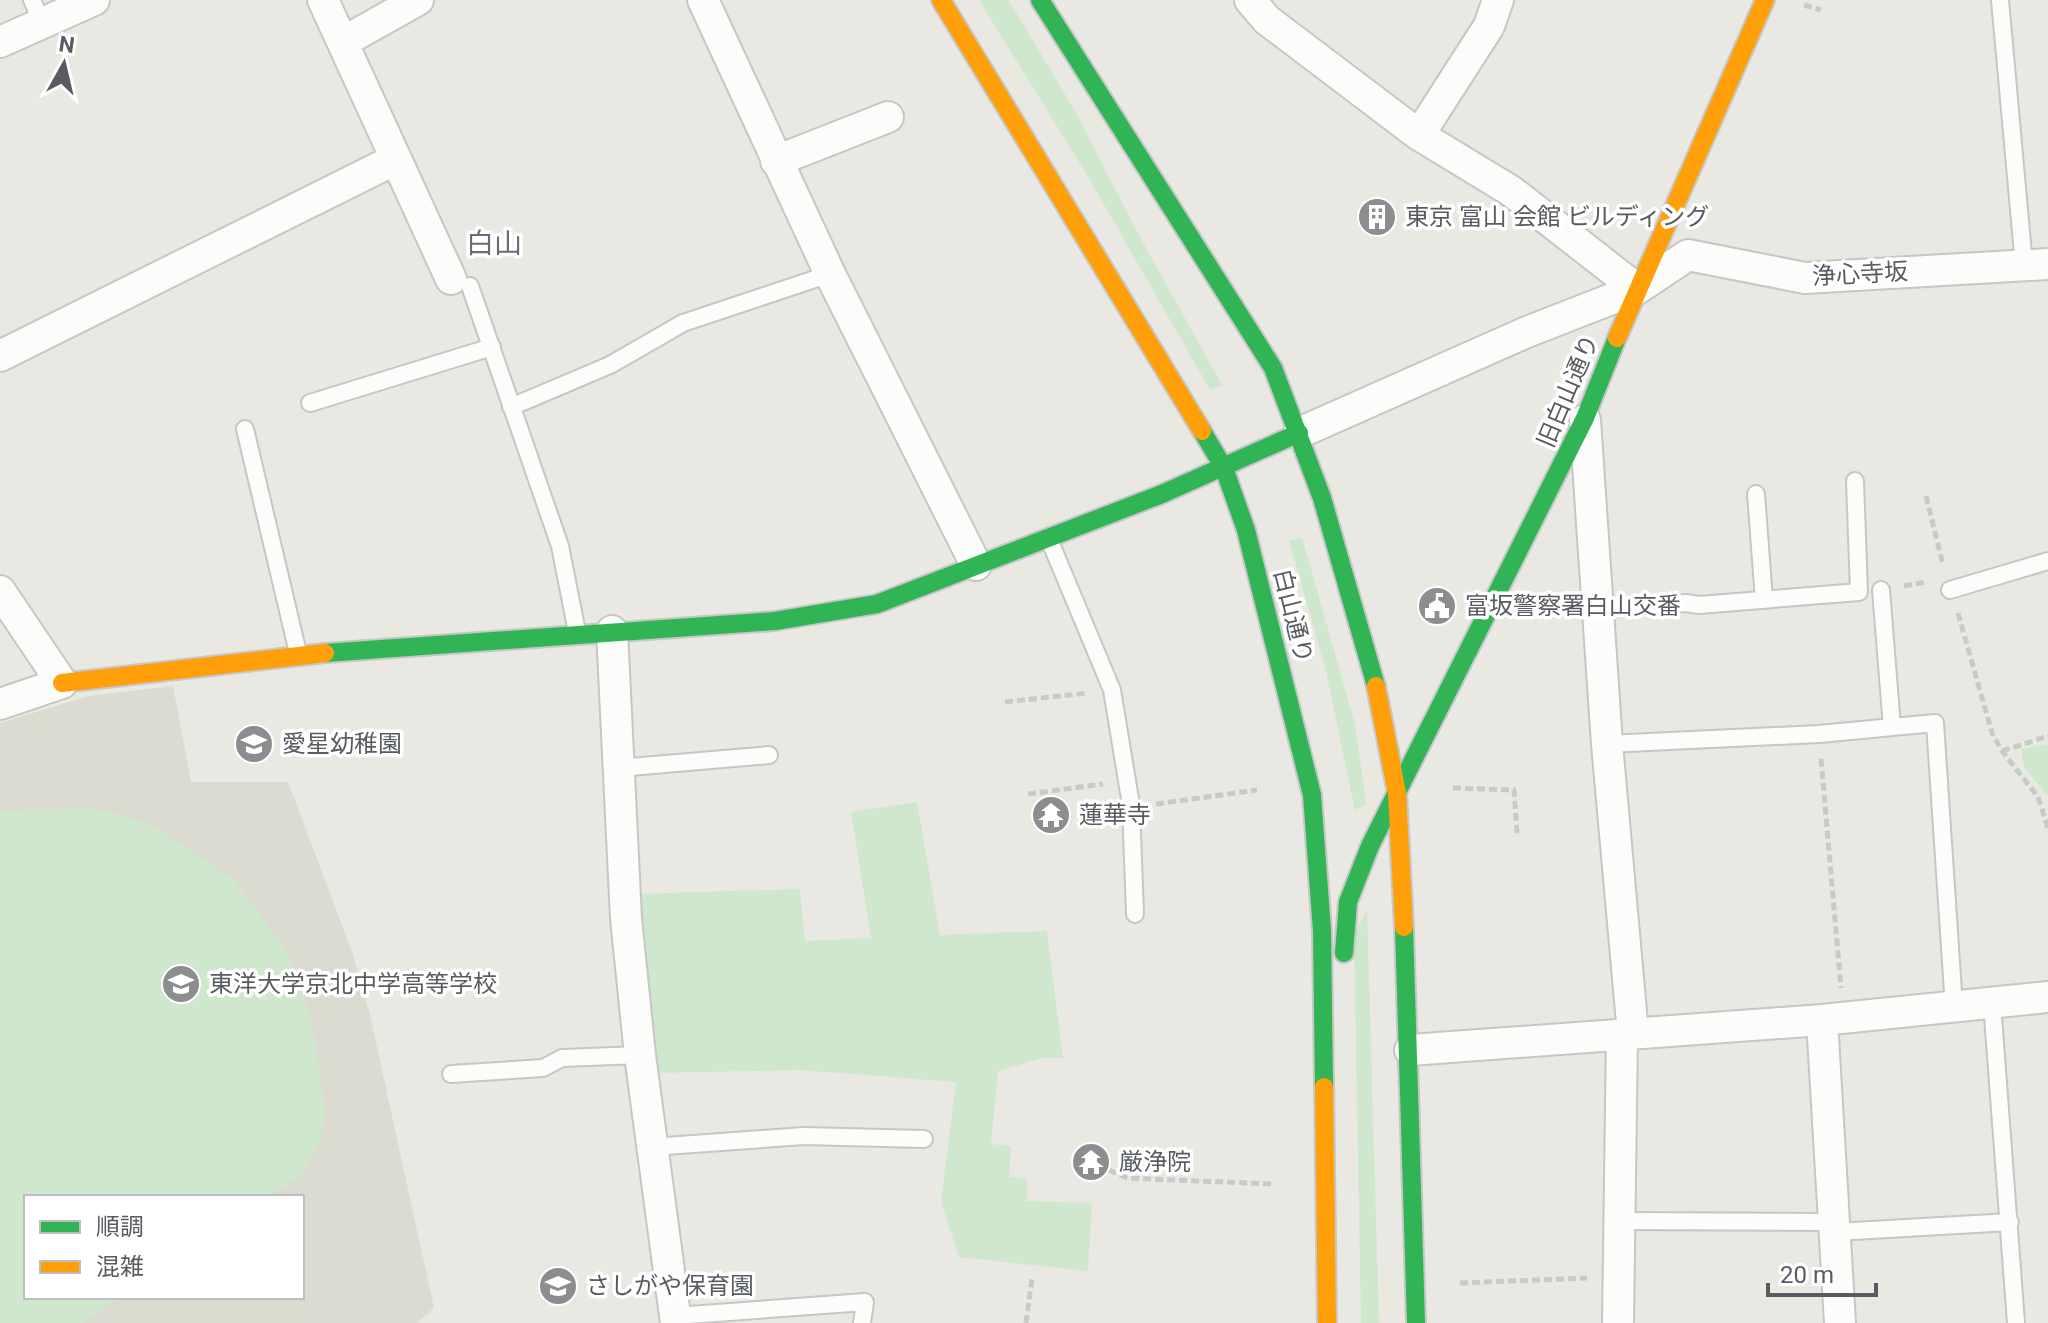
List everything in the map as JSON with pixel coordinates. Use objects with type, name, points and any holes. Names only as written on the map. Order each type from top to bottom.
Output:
[{"type":"main road","name":"白山通り","points":[[941,0],[1224,468],[1246,530],[1312,795],[1322,931],[1328,1320]]},
{"type":"main road","points":[[1040,0],[1273,368],[1322,498],[1380,701],[1397,793],[1410,1050],[1416,1323]]},
{"type":"main road","name":"旧白山通り","points":[[1344,977],[1343,932],[1348,902],[1370,846],[1585,418],[1637,289],[1680,201],[1765,0]]},
{"type":"main road","points":[[62,683],[299,655],[775,621],[877,604],[1224,468],[1299,433]]},
{"type":"main road","points":[[1328,1320],[1346,1218]]},
{"type":"street","points":[[0,42],[37,11],[94,0]]},
{"type":"street","points":[[323,0],[396,159],[461,282]]},
{"type":"street","points":[[343,42],[418,0]]},
{"type":"street","points":[[703,0],[830,274],[976,565]]},
{"type":"street","points":[[1250,0],[1267,20],[1419,135],[1511,191],[1637,289]]},
{"type":"street","points":[[1419,135],[1489,26],[1498,0]]},
{"type":"street","points":[[776,161],[888,117]]},
{"type":"street","points":[[0,356],[396,159]]},
{"type":"street","name":"浄心寺坂","points":[[1299,433],[1527,332],[1637,289],[1688,255],[1805,278],[2041,268]]},
{"type":"street","points":[[1585,418],[1628,1034],[1618,1323]]},
{"type":"street","points":[[0,591],[62,683],[0,704]]},
{"type":"street","points":[[612,631],[626,918],[640,1055],[675,1319]]},
{"type":"street","points":[[1410,1050],[1832,1019],[2048,997]]},
{"type":"street","points":[[1832,1019],[1835,1227],[1840,1323]]},
{"type":"lane","points":[[2000,0],[2041,268]]},
{"type":"lane","points":[[511,407],[610,365],[683,323],[830,274]]},
{"type":"lane","points":[[461,282],[492,347],[560,546],[578,634]]},
{"type":"lane","points":[[310,403],[492,347]]},
{"type":"lane","points":[[245,429],[299,655]]},
{"type":"lane","points":[[1599,609],[1859,592],[1855,481]]},
{"type":"lane","points":[[1756,494],[1764,600]]},
{"type":"lane","points":[[1048,538],[1112,690],[1127,781],[1135,914]]},
{"type":"lane","points":[[1950,590],[2048,561]]},
{"type":"lane","points":[[1881,590],[1892,727]]},
{"type":"lane","points":[[1607,744],[1819,734],[1935,723],[1954,1007]]},
{"type":"lane","points":[[619,768],[769,755]]},
{"type":"lane","points":[[1992,1003],[2016,1323]]},
{"type":"lane","points":[[451,1074],[543,1068],[562,1058],[640,1055]]},
{"type":"lane","points":[[652,1147],[804,1136],[924,1139]]},
{"type":"lane","points":[[1621,1221],[1835,1227],[2010,1222]]},
{"type":"lane","points":[[675,1319],[865,1302],[862,1323]]},
{"type":"path","points":[[1799,3],[1821,10]]},
{"type":"path","points":[[1926,496],[1992,733],[2038,797],[2048,828]]},
{"type":"path","points":[[1005,702],[1112,690]]},
{"type":"path","points":[[1819,734],[1832,1019]]},
{"type":"path","points":[[2002,751],[2048,736]]},
{"type":"path","points":[[1028,794],[1127,781]]},
{"type":"path","points":[[1453,788],[1514,790],[1517,833]]},
{"type":"path","points":[[1145,806],[1257,790]]},
{"type":"path","points":[[1098,1165],[1127,1178],[1273,1184]]},
{"type":"path","points":[[1460,1283],[1619,1277]]},
{"type":"path","points":[[1026,1323],[1032,1278]]},
{"type":"shaded area","name":"東洋大学京北中学高等学校","points":[[173,686],[191,782],[288,782],[352,952],[370,1015],[434,1308],[416,1323],[0,1323],[0,723],[89,696]]},
{"type":"green space","points":[[979,0],[1008,0],[1011,4],[1078,116],[1135,228],[1222,385],[1210,390],[1087,175]]},
{"type":"green space","points":[[1302,537],[1355,724],[1366,804],[1355,810],[1325,667],[1289,541]]},
{"type":"green space","points":[[2048,744],[2048,796],[2024,767],[2021,749]]},
{"type":"green space","points":[[917,802],[940,935],[1047,931],[1063,1058],[1042,1058],[998,1071],[991,1144],[1011,1146],[1009,1177],[1027,1179],[1027,1201],[1092,1203],[1088,1271],[959,1257],[941,1202],[956,1082],[800,1070],[652,1073],[634,894],[800,889],[805,941],[871,938],[851,812]]},
{"type":"green space","points":[[96,809],[129,817],[161,831],[234,880],[285,949],[312,1020],[325,1113],[320,1140],[301,1175],[272,1195],[24,1195],[24,1299],[118,1299],[83,1323],[1,1323],[0,810]]},
{"type":"green space","points":[[1367,910],[1379,1323],[1361,1323],[1354,934]]},
{"type":"traffic: fast","points":[[1040,0],[1273,368],[1322,498],[1376,686]]},
{"type":"traffic: fast","points":[[1344,953],[1348,902],[1370,846],[1585,418],[1617,338]]},
{"type":"traffic: fast","points":[[1202,431],[1224,468],[1246,530],[1312,795],[1322,931],[1324,1087]]},
{"type":"traffic: fast","points":[[325,653],[775,621],[877,604],[1162,494],[1299,433]]},
{"type":"traffic: fast","points":[[1404,927],[1416,1323]]},
{"type":"traffic: slow","points":[[941,0],[1202,431]]},
{"type":"traffic: slow","points":[[1617,338],[1765,0]]},
{"type":"traffic: slow","points":[[62,683],[325,653]]},
{"type":"traffic: slow","points":[[1376,686],[1397,793],[1404,927]]},
{"type":"traffic: slow","points":[[1324,1087],[1327,1323]]},
{"type":"place","name":"東京 富山 会館 ビルディング","points":[[1377,217]]},
{"type":"place","name":"富坂警察署白山交番","points":[[1437,606]]},
{"type":"place","name":"愛星幼稚園","points":[[254,744]]},
{"type":"place","name":"蓮華寺","points":[[1051,815]]},
{"type":"place","name":"東洋大学京北中学高等学校","points":[[181,984]]},
{"type":"place","name":"厳浄院","points":[[1091,1162]]},
{"type":"place","name":"さしがや保育園","points":[[558,1286]]},
{"type":"district","name":"白山","points":[[494,243]]}]
